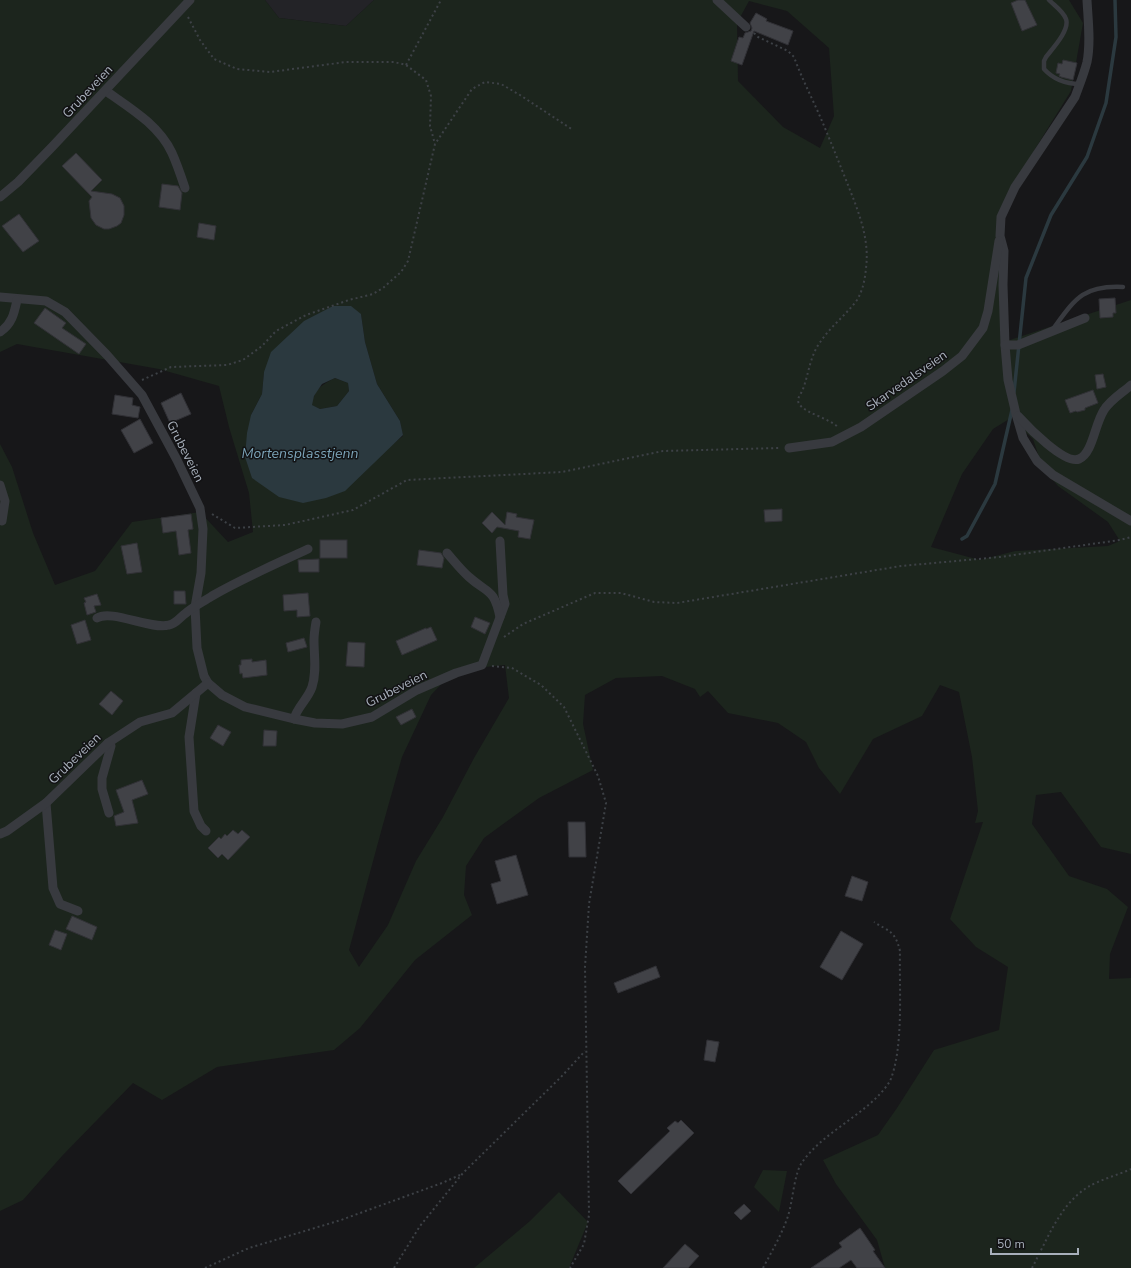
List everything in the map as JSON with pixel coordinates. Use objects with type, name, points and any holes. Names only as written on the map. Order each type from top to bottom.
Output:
[{"type":"street","points":[[716,0],[746,27]]},
{"type":"street","name":"Skarvedalsveien","points":[[789,448],[832,442],[861,427],[943,371],[962,356],[983,328],[988,311],[1000,236],[1001,217],[1015,187],[1075,97],[1080,84],[1087,61],[1089,33],[1087,0]]},
{"type":"street","name":"Grubeveien","points":[[0,197],[18,182],[106,91],[186,4]]},
{"type":"street","points":[[106,91],[148,121],[158,133],[172,152],[186,188]]},
{"type":"street","name":"Skarvedalsveien","points":[[1000,236],[1004,251],[1003,285],[1008,380],[1016,414],[1024,438],[1038,461],[1053,475],[1131,521]]},
{"type":"street","name":"Grubeveien","points":[[0,297],[17,300],[46,301],[65,312],[107,355],[142,395],[177,460],[200,508],[203,529],[201,573],[195,606],[197,648],[204,676],[208,683],[222,695],[245,707],[294,719],[315,723],[342,724],[372,717],[417,690],[456,673],[482,665]]},
{"type":"street","points":[[0,332],[7,327],[14,316],[17,300]]},
{"type":"street","points":[[1005,345],[1018,345],[1085,318]]},
{"type":"street","points":[[1016,414],[1033,431],[1065,458],[1078,460],[1083,457],[1089,448],[1103,411],[1110,402],[1131,385]]},
{"type":"street","points":[[0,485],[5,501],[2,521]]},
{"type":"street","points":[[482,665],[505,604],[503,595],[500,541]]},
{"type":"street","points":[[97,618],[100,616],[115,617],[158,626],[174,624],[195,606],[230,586],[308,549]]},
{"type":"street","points":[[447,553],[468,576],[491,593],[496,601],[500,617]]},
{"type":"street","points":[[294,719],[295,715],[307,698],[312,687],[315,674],[314,638],[316,622]]},
{"type":"street","name":"Grubeveien","points":[[0,834],[7,831],[46,802],[108,743],[140,722],[172,713],[208,683]]},
{"type":"street","points":[[196,693],[189,737],[194,811],[201,826],[206,831]]},
{"type":"street","points":[[108,743],[111,746],[102,778],[102,789],[109,813]]},
{"type":"street","points":[[46,802],[53,888],[60,904],[78,910]]},
{"type":"lane","points":[[1049,0],[1061,11],[1065,18],[1066,28],[1046,57],[1044,61],[1044,69],[1051,76],[1061,82],[1073,85],[1080,84]]},
{"type":"lane","points":[[1051,332],[1076,299],[1084,293],[1100,288],[1123,288]]},
{"type":"path","points":[[406,65],[441,0]]},
{"type":"path","points":[[186,4],[200,40],[214,59],[237,69],[270,72],[346,62],[394,62],[406,65],[426,80],[432,96],[430,126],[435,144]]},
{"type":"path","points":[[746,27],[758,37],[788,51],[794,57],[823,123],[862,221],[866,249],[866,267],[863,285],[857,299],[842,318],[820,341],[813,356],[803,391],[798,401],[799,405],[804,409],[830,421],[839,427],[845,435]]},
{"type":"path","points":[[133,384],[171,367],[227,365],[242,360],[262,346],[276,331],[306,315],[373,294],[383,288],[401,272],[408,261],[435,144],[472,89],[485,82],[501,84],[573,130]]},
{"type":"path","points":[[200,508],[235,528],[285,525],[353,510],[407,480],[562,472],[663,451],[789,448]]},
{"type":"path","points":[[490,647],[523,624],[595,593],[621,592],[654,602],[677,603],[901,566],[1000,557],[1120,540],[1131,537]]},
{"type":"path","points":[[482,665],[512,668],[541,685],[564,707],[598,776],[606,803],[589,904],[585,967],[588,1215],[584,1244],[570,1268]]},
{"type":"path","points":[[763,1268],[788,1217],[798,1172],[802,1161],[822,1141],[844,1125],[879,1095],[889,1082],[893,1071],[899,1031],[900,951],[894,934],[874,922]]},
{"type":"path","points":[[394,1268],[420,1226],[463,1173],[556,1083],[585,1051]]},
{"type":"path","points":[[1032,1268],[1058,1220],[1073,1199],[1088,1186],[1131,1169]]},
{"type":"path","points":[[205,1268],[249,1248],[341,1220],[442,1183],[463,1173]]},
{"type":"shaded area","points":[[0,0],[265,0],[279,18],[346,26],[374,0],[1069,0],[1083,23],[1071,91],[1035,149],[1005,213],[1002,279],[1007,341],[1131,300],[1131,854],[1101,847],[1061,792],[1036,795],[1032,824],[1069,876],[1107,889],[1128,907],[1110,954],[1109,979],[1131,978],[1131,1268],[885,1268],[877,1240],[836,1184],[823,1160],[878,1135],[934,1050],[999,1030],[1008,967],[976,947],[950,919],[983,822],[975,823],[978,811],[972,757],[959,692],[940,685],[922,716],[873,739],[840,794],[819,768],[806,742],[778,723],[728,713],[708,691],[700,697],[695,689],[662,676],[616,678],[585,695],[583,724],[593,770],[539,798],[484,838],[466,866],[464,895],[472,915],[415,960],[360,1028],[334,1050],[217,1067],[162,1100],[133,1083],[62,1156],[23,1200],[0,1211],[0,444],[12,467],[33,533],[55,585],[95,571],[132,522],[200,512],[228,542],[253,532],[249,493],[229,427],[219,386],[159,369],[17,344],[0,352]],"holes":[[[749,1],[787,11],[829,48],[834,116],[820,148],[783,127],[738,81],[737,23]],[[361,314],[365,342],[377,384],[400,421],[403,436],[388,448],[251,415],[262,394],[264,372]],[[1014,416],[1018,425],[1033,439],[1043,469],[1058,486],[1108,522],[1120,541],[1108,546],[1015,551],[980,560],[931,547],[962,474],[993,429]],[[505,665],[509,698],[474,758],[443,817],[416,861],[388,925],[359,967],[349,950],[402,757],[431,695],[455,670]]]},
{"type":"shaded area","points":[[265,0],[374,0],[346,26],[279,18]]},
{"type":"shaded area","points":[[335,378],[348,383],[349,391],[337,406],[320,409],[311,405],[314,395],[319,388]]},
{"type":"shaded area","points":[[763,1170],[787,1171],[779,1212],[754,1187]]},
{"type":"shaded area","points":[[559,1192],[588,1222],[569,1268],[474,1268],[530,1221]]},
{"type":"water","name":"Mortensplasstjenn","points":[[333,306],[351,306],[361,314],[365,342],[377,384],[400,421],[403,435],[345,491],[326,498],[303,503],[279,497],[252,478],[245,457],[247,433],[251,415],[262,394],[264,372],[271,352],[304,321]],"holes":[[[335,378],[348,383],[349,391],[337,406],[320,409],[312,405],[314,396],[322,384]]]},
{"type":"building","points":[[1018,0],[1025,0],[1037,25],[1022,31],[1011,3]]},
{"type":"building","points":[[756,13],[767,19],[766,21],[793,31],[788,45],[754,31],[742,65],[731,61],[739,37],[743,38],[745,33],[751,31],[752,28],[750,23]]},
{"type":"building","points":[[1063,60],[1077,63],[1073,80],[1061,77],[1059,76],[1060,74],[1056,73],[1058,63],[1062,64]]},
{"type":"building","points":[[76,153],[102,180],[91,191],[112,194],[120,198],[124,206],[124,215],[121,223],[117,226],[104,229],[96,225],[91,218],[89,201],[92,197],[62,166]]},
{"type":"building","points":[[162,184],[178,186],[182,193],[180,210],[159,207]]},
{"type":"building","points":[[19,214],[39,241],[23,252],[2,226]]},
{"type":"building","points":[[199,223],[216,226],[214,240],[197,237]]},
{"type":"building","points":[[1115,298],[1116,313],[1113,313],[1113,317],[1100,318],[1099,299]]},
{"type":"building","points":[[45,308],[66,323],[62,328],[86,344],[79,354],[34,323]]},
{"type":"building","points":[[1103,374],[1106,387],[1097,389],[1095,375]]},
{"type":"building","points":[[1093,390],[1098,403],[1085,408],[1085,410],[1070,413],[1065,400]]},
{"type":"building","points":[[181,393],[191,414],[170,423],[161,403]]},
{"type":"building","points":[[115,395],[133,398],[132,405],[140,407],[138,418],[112,414]]},
{"type":"building","points":[[140,419],[153,443],[134,453],[121,430]]},
{"type":"building","points":[[782,509],[782,521],[765,522],[764,510]]},
{"type":"building","points":[[492,512],[505,525],[507,512],[517,514],[516,517],[534,520],[530,539],[518,537],[519,531],[497,527],[492,533],[482,523]]},
{"type":"building","points":[[191,514],[193,529],[188,530],[191,553],[179,555],[176,531],[163,533],[161,518]]},
{"type":"building","points":[[320,540],[347,540],[347,558],[320,558]]},
{"type":"building","points":[[137,543],[142,572],[127,574],[121,546]]},
{"type":"building","points":[[419,550],[441,553],[444,558],[442,568],[417,565]]},
{"type":"building","points":[[319,559],[319,572],[299,572],[298,560]]},
{"type":"building","points":[[174,591],[185,591],[186,604],[174,604]]},
{"type":"building","points":[[308,593],[310,616],[297,617],[297,610],[284,611],[283,595]]},
{"type":"building","points":[[97,594],[101,605],[94,606],[96,612],[87,615],[84,603],[86,602],[84,598]]},
{"type":"building","points":[[475,617],[490,623],[485,634],[471,627]]},
{"type":"building","points":[[85,620],[91,640],[77,644],[71,625]]},
{"type":"building","points":[[431,627],[437,640],[402,655],[396,641]]},
{"type":"building","points":[[304,638],[307,647],[288,652],[286,643]]},
{"type":"building","points":[[348,642],[365,643],[364,667],[346,666]]},
{"type":"building","points":[[252,659],[252,662],[266,660],[267,675],[243,678],[242,673],[240,674],[239,665],[241,665],[241,660]]},
{"type":"building","points":[[111,691],[123,701],[112,715],[99,704]]},
{"type":"building","points":[[412,709],[416,717],[401,725],[396,717]]},
{"type":"building","points":[[218,725],[231,732],[223,746],[210,738]]},
{"type":"building","points":[[264,730],[277,731],[276,746],[263,746]]},
{"type":"building","points":[[142,780],[148,794],[132,800],[138,823],[116,826],[114,816],[124,812],[116,790]]},
{"type":"building","points":[[568,822],[585,822],[586,857],[569,857]]},
{"type":"building","points":[[233,830],[238,834],[242,830],[250,837],[228,860],[222,854],[218,858],[208,848],[219,837],[221,839],[225,834],[227,836]]},
{"type":"building","points":[[516,855],[528,895],[497,904],[491,884],[501,881],[495,861]]},
{"type":"building","points":[[852,876],[868,882],[862,901],[845,896]]},
{"type":"building","points":[[72,916],[97,927],[92,940],[66,929]]},
{"type":"building","points":[[55,930],[67,934],[61,950],[49,945]]},
{"type":"building","points":[[841,931],[863,944],[842,980],[820,967]]},
{"type":"building","points":[[656,966],[660,977],[618,993],[614,983]]},
{"type":"building","points":[[707,1040],[719,1042],[715,1062],[704,1060]]},
{"type":"building","points":[[681,1120],[694,1133],[631,1194],[618,1181],[670,1131],[667,1128],[675,1121],[678,1123]]},
{"type":"building","points":[[744,1204],[751,1211],[741,1220],[734,1213]]},
{"type":"building","points":[[860,1228],[885,1268],[857,1268],[851,1260],[839,1268],[811,1268],[842,1247],[839,1243]]},
{"type":"building","points":[[685,1244],[699,1256],[688,1268],[663,1268]]},
{"type":"waterway","points":[[1014,392],[1026,278],[1051,215],[1087,157],[1106,103],[1116,37],[1115,0]]},
{"type":"waterway","points":[[962,539],[967,536],[995,484],[1012,410]]}]
